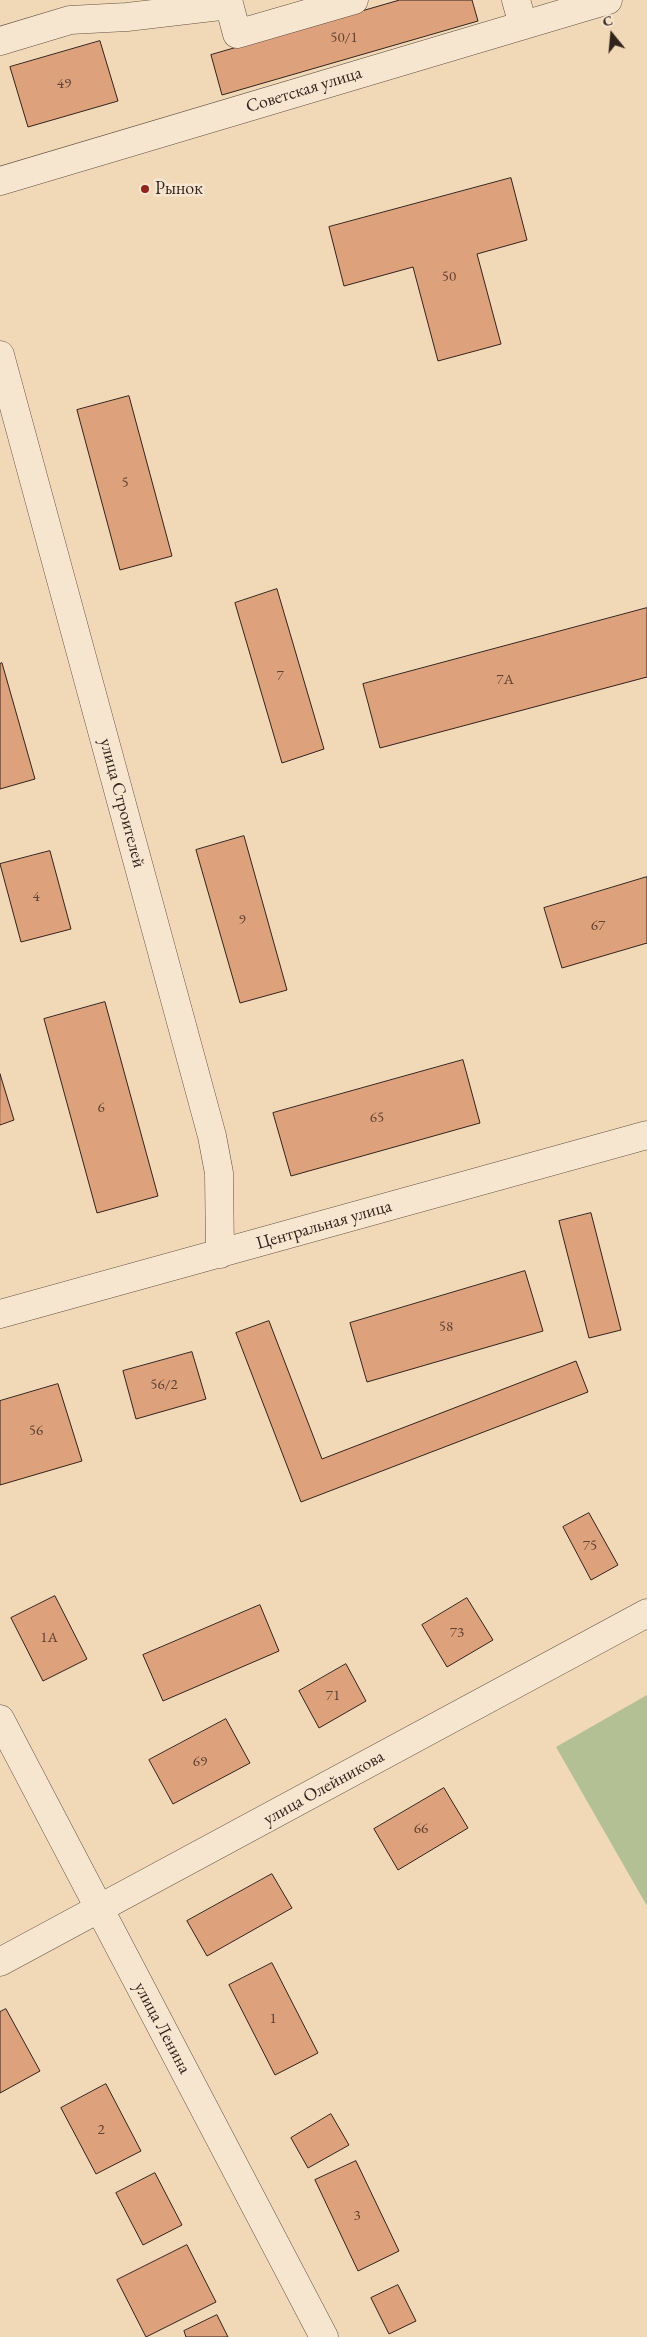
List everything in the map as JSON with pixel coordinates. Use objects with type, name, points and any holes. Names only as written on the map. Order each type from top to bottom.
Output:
[{"type":"street","points":[[0,41],[70,20],[127,17],[229,2],[237,34],[354,0]]},
{"type":"street","name":"Советская улица","points":[[0,181],[520,12],[608,0]]},
{"type":"street","name":"улица Строителей","points":[[0,355],[212,1136],[218,1173],[220,1254]]},
{"type":"street","name":"Центральная улица","points":[[0,1314],[647,1135]]},
{"type":"street","name":"улица Олейникова","points":[[0,1962],[100,1910],[647,1613]]},
{"type":"street","name":"улица Ленина","points":[[0,1719],[324,2337]]},
{"type":"green space","points":[[647,1695],[647,1906],[556,1747]]},
{"type":"building","points":[[400,0],[472,0],[478,21],[222,95],[211,55]]},
{"type":"building","points":[[100,41],[118,101],[28,127],[10,67]]},
{"type":"building","points":[[511,178],[527,240],[477,254],[501,344],[438,361],[413,267],[344,286],[329,227]]},
{"type":"building","points":[[129,396],[172,556],[120,570],[77,410]]},
{"type":"building","points":[[277,589],[324,749],[282,763],[235,603]]},
{"type":"building","points":[[647,608],[647,677],[380,748],[363,684]]},
{"type":"building","points":[[2,663],[35,779],[0,789],[0,664]]},
{"type":"building","points":[[244,836],[287,990],[240,1003],[196,850]]},
{"type":"building","points":[[50,851],[71,929],[21,942],[0,864]]},
{"type":"building","points":[[647,877],[647,943],[562,968],[544,908]]},
{"type":"building","points":[[105,1002],[158,1196],[97,1213],[44,1019]]},
{"type":"building","points":[[463,1060],[480,1123],[291,1176],[273,1113]]},
{"type":"building","points":[[0,1074],[14,1120],[0,1125]]},
{"type":"building","points":[[591,1213],[621,1330],[589,1338],[559,1221]]},
{"type":"building","points":[[525,1271],[543,1331],[367,1382],[350,1323]]},
{"type":"building","points":[[269,1321],[322,1459],[576,1361],[588,1392],[301,1502],[236,1333]]},
{"type":"building","points":[[192,1352],[206,1399],[136,1419],[123,1371]]},
{"type":"building","points":[[58,1384],[82,1461],[0,1485],[0,1401]]},
{"type":"building","points":[[589,1513],[618,1565],[591,1580],[563,1527]]},
{"type":"building","points":[[55,1596],[87,1659],[43,1681],[11,1618]]},
{"type":"building","points":[[467,1598],[493,1640],[447,1667],[422,1625]]},
{"type":"building","points":[[260,1605],[279,1651],[163,1701],[143,1655]]},
{"type":"building","points":[[346,1664],[366,1701],[319,1728],[299,1691]]},
{"type":"building","points":[[226,1719],[250,1763],[173,1804],[149,1760]]},
{"type":"building","points":[[444,1788],[468,1828],[398,1870],[374,1829]]},
{"type":"building","points":[[272,1874],[292,1908],[207,1956],[187,1921]]},
{"type":"building","points":[[272,1963],[318,2053],[275,2075],[229,1985]]},
{"type":"building","points":[[6,2009],[40,2071],[0,2093],[0,2012]]},
{"type":"building","points":[[106,2084],[141,2151],[96,2174],[61,2108]]},
{"type":"building","points":[[331,2114],[349,2145],[308,2168],[291,2138]]},
{"type":"building","points":[[356,2161],[399,2251],[358,2271],[315,2180]]},
{"type":"building","points":[[155,2173],[182,2225],[143,2245],[116,2193]]},
{"type":"building","points":[[187,2245],[216,2302],[146,2337],[117,2280]]},
{"type":"building","points":[[398,2285],[416,2321],[389,2334],[371,2298]]},
{"type":"building","points":[[217,2315],[228,2337],[186,2337],[184,2331]]},
{"type":"place","name":"Рынок","points":[[145,189]]}]
